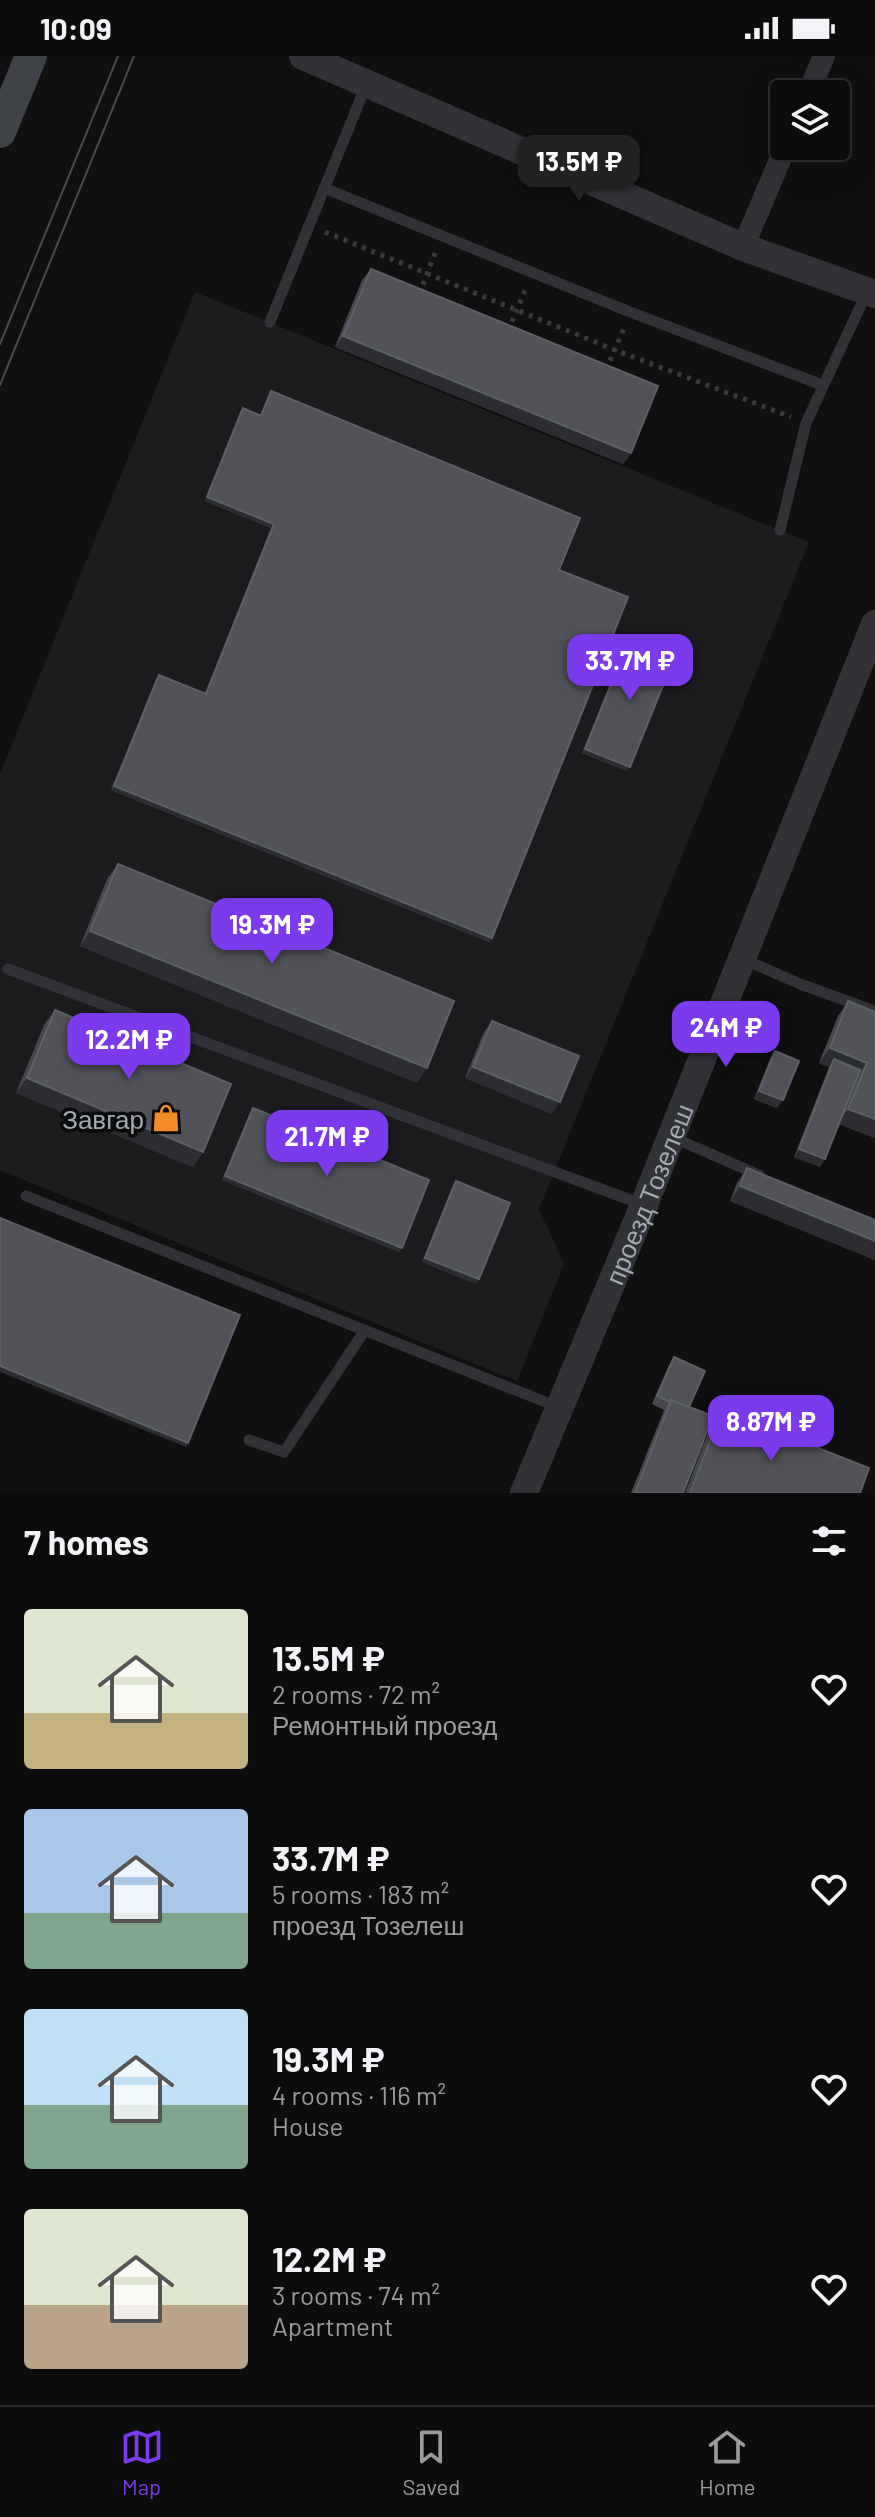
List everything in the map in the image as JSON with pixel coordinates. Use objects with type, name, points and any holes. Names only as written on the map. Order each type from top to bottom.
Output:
[{"type":"main road","points":[[0,132],[31,56]]},
{"type":"street","points":[[303,56],[743,247],[871,292]]},
{"type":"street","points":[[814,80],[824,56]]},
{"type":"street","points":[[743,247],[780,160]]},
{"type":"street","name":"проезд Тозелеш","points":[[524,1493],[644,1205],[875,624]]},
{"type":"lane","points":[[270,322],[367,82]]},
{"type":"lane","points":[[324,188],[630,312],[822,385]]},
{"type":"lane","points":[[780,530],[806,423],[822,385],[871,292]]},
{"type":"lane","points":[[742,958],[800,984],[875,1011]]},
{"type":"lane","points":[[8,969],[644,1205]]},
{"type":"lane","points":[[671,1137],[774,1181]]},
{"type":"lane","points":[[26,1196],[558,1407]]},
{"type":"lane","points":[[249,1440],[284,1452],[365,1330]]},
{"type":"path","points":[[309,226],[615,350],[806,423]]},
{"type":"path","points":[[415,302],[442,236]]},
{"type":"path","points":[[505,339],[532,272]]},
{"type":"path","points":[[603,379],[630,312]]},
{"type":"shaded area","points":[[195,292],[809,542],[539,1209],[564,1264],[517,1381],[0,1170],[0,774]]},
{"type":"building","points":[[371,269],[658,386],[631,453],[343,336]]},
{"type":"building","points":[[271,391],[580,518],[559,570],[628,597],[492,938],[114,786],[159,675],[206,694],[274,524],[207,497],[243,408],[261,416]]},
{"type":"building","points":[[630,638],[675,656],[630,767],[585,749]]},
{"type":"building","points":[[118,864],[454,1001],[427,1068],[90,931]]},
{"type":"building","points":[[848,1001],[875,1012],[875,1119],[848,1109],[867,1063],[830,1048]]},
{"type":"building","points":[[55,1010],[231,1084],[203,1152],[27,1078]]},
{"type":"building","points":[[492,1021],[579,1056],[560,1102],[473,1067]]},
{"type":"building","points":[[775,1051],[799,1061],[783,1100],[759,1091]]},
{"type":"building","points":[[834,1059],[860,1070],[825,1159],[799,1149]]},
{"type":"building","points":[[253,1108],[429,1180],[402,1248],[225,1176]]},
{"type":"building","points":[[747,1168],[875,1220],[875,1241],[740,1186]]},
{"type":"building","points":[[456,1181],[510,1203],[479,1279],[425,1258]]},
{"type":"building","points":[[0,1218],[240,1315],[188,1443],[0,1366]]},
{"type":"building","points":[[674,1357],[705,1371],[689,1407],[657,1396]]},
{"type":"building","points":[[671,1400],[713,1416],[683,1493],[635,1493]]},
{"type":"building","points":[[722,1410],[869,1468],[860,1493],[690,1493]]},
{"type":"tram line","points":[[0,344],[118,56]]},
{"type":"tram line","points":[[0,385],[134,56]]},
{"type":"place","name":"Завгар","points":[[166,1118]]}]
